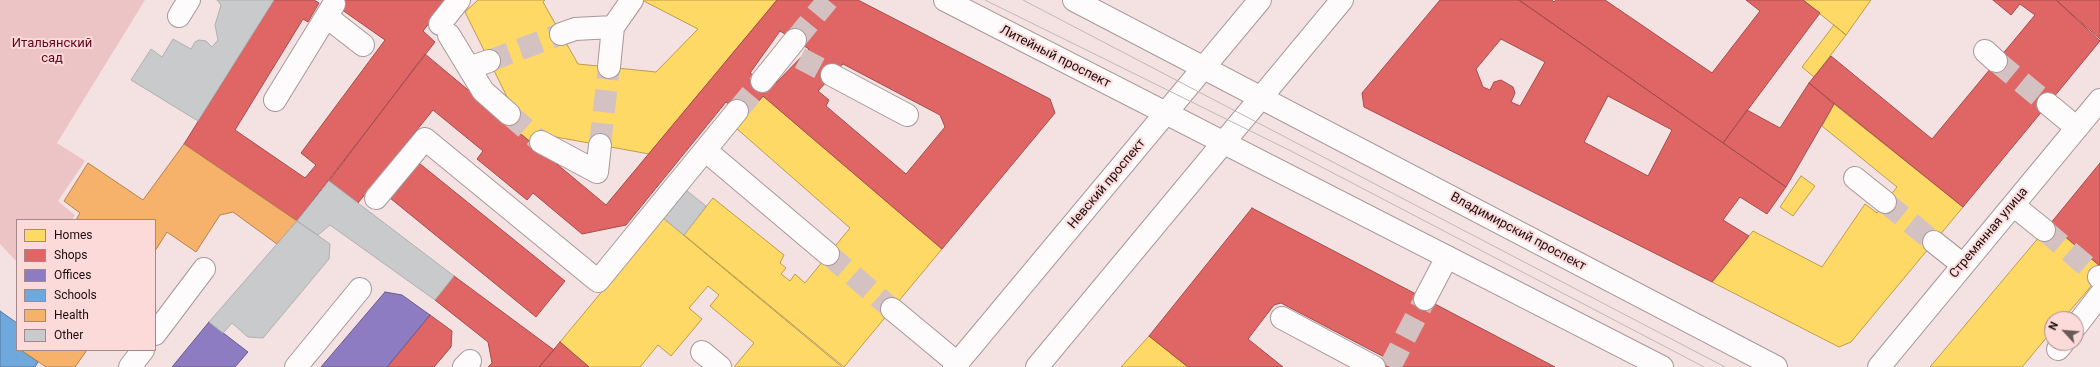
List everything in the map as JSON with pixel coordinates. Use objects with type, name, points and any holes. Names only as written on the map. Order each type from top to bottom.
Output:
[{"type":"main road","points":[[459,0],[444,30],[483,91],[509,114]]},
{"type":"main road","points":[[609,67],[613,27],[632,0]]},
{"type":"main road","name":"Литейный проспект","points":[[945,0],[1166,114]]},
{"type":"main road","points":[[1074,0],[1259,98]]},
{"type":"main road","name":"Невский проспект","points":[[955,365],[1260,0]]},
{"type":"main road","points":[[1036,367],[1342,0]]},
{"type":"main road","points":[[275,100],[330,11],[363,45]]},
{"type":"main road","points":[[561,34],[576,28],[613,27]]},
{"type":"main road","points":[[762,81],[794,50]]},
{"type":"main road","points":[[469,68],[489,60]]},
{"type":"main road","points":[[832,75],[907,115]]},
{"type":"main road","name":"Владимирский проспект","points":[[1259,98],[1776,367]]},
{"type":"main road","name":"Стремянная улица","points":[[1879,367],[2100,100]]},
{"type":"main road","points":[[2048,104],[2077,128]]},
{"type":"main road","points":[[376,198],[425,139],[598,281],[737,111]]},
{"type":"main road","points":[[1166,114],[1662,367]]},
{"type":"main road","points":[[541,142],[597,172],[600,145]]},
{"type":"main road","points":[[705,150],[828,254]]},
{"type":"main road","points":[[1855,178],[1885,202]]},
{"type":"main road","points":[[2013,205],[2044,230]]},
{"type":"main road","points":[[1934,242],[1963,265]]},
{"type":"main road","points":[[1425,299],[1447,258]]},
{"type":"main road","points":[[156,333],[204,269]]},
{"type":"main road","points":[[2084,312],[2100,283]]},
{"type":"main road","points":[[296,367],[360,288]]},
{"type":"main road","points":[[892,308],[955,365]]},
{"type":"main road","points":[[1282,318],[1374,367]]},
{"type":"main road","points":[[130,367],[142,351]]},
{"type":"main road","points":[[702,352],[720,367]]},
{"type":"green space","name":"Итальянский сад","points":[[0,0],[145,0],[57,143],[85,161],[58,201],[75,215],[73,219],[16,219],[16,261],[0,244]]},
{"type":"building: Homes","points":[[478,0],[545,0],[543,2],[578,64],[656,72],[698,29],[642,0],[777,0],[649,154],[545,135],[537,148],[504,120],[513,109],[465,12]]},
{"type":"building: Homes","points":[[1803,0],[1871,0],[1846,35]]},
{"type":"building: Homes","points":[[1834,25],[1846,35],[1814,77],[1802,67]]},
{"type":"building: Homes","points":[[763,96],[942,249],[844,367],[684,235],[713,198],[784,255],[780,263],[786,268],[781,274],[790,281],[795,274],[805,283],[850,228],[736,128]]},
{"type":"building: Homes","points":[[1834,104],[1963,207],[1851,342],[1839,347],[1712,282],[1753,231],[1822,267],[1865,204],[1877,213],[1897,187],[1822,126]]},
{"type":"building: Homes","points":[[1801,176],[1815,186],[1793,216],[1780,207]]},
{"type":"building: Homes","points":[[663,218],[842,367],[734,367],[754,343],[710,306],[719,295],[708,286],[689,308],[702,319],[671,356],[658,345],[640,367],[589,367],[560,342]]},
{"type":"building: Homes","points":[[2050,224],[2100,266],[2099,277],[2070,311],[2044,311],[2044,341],[2022,367],[1930,367]]},
{"type":"building: Homes","points":[[1149,336],[1188,367],[1121,367]]},
{"type":"building: Shops","points":[[274,0],[314,0],[319,3],[308,22],[303,19],[235,130],[305,178],[316,165],[301,153],[385,40],[328,0],[447,0],[423,31],[435,42],[297,221],[184,144]]},
{"type":"building: Shops","points":[[777,0],[858,0],[1050,99],[1055,113],[942,249],[763,96],[745,117],[726,102],[626,225],[582,234],[533,193],[527,200],[477,159],[483,151],[433,110],[358,203],[329,181],[425,54],[606,205]],"holes":[[[780,31],[809,49],[776,83],[771,79],[767,84],[750,73]],[[843,64],[940,115],[945,127],[906,174],[826,106],[829,100],[818,91]]]},
{"type":"building: Shops","points":[[1440,0],[1519,0],[1786,187],[1767,214],[1740,197],[1723,220],[1749,236],[1712,282],[1364,107],[1362,93]],"holes":[[[1501,39],[1545,62],[1520,106],[1511,102],[1515,93],[1513,87],[1501,80],[1494,82],[1490,90],[1483,87],[1476,69]],[[1608,96],[1672,130],[1648,176],[1584,142]]]},
{"type":"building: Shops","points":[[1519,0],[1552,0],[1554,2],[1556,0],[1605,0],[1712,73],[1760,11],[1746,0],[1803,0],[1820,13],[1723,143]]},
{"type":"building: Shops","points":[[1993,0],[2056,0],[2100,41],[1963,207],[1809,83],[1831,56],[1932,139],[2035,15],[2020,4],[2011,15]]},
{"type":"building: Shops","points":[[2056,0],[2100,0],[2100,39]]},
{"type":"building: Shops","points":[[1809,83],[1834,104],[1786,187],[1723,143],[1747,110],[1780,128]]},
{"type":"building: Shops","points":[[419,163],[565,281],[536,317],[390,198]]},
{"type":"building: Shops","points":[[2100,163],[2100,266],[2050,224]]},
{"type":"building: Shops","points":[[1252,208],[1555,367],[1384,367],[1388,359],[1281,303],[1274,305],[1248,339],[1283,367],[1188,367],[1149,336]]},
{"type":"building: Shops","points":[[454,276],[554,350],[539,367],[488,367],[492,363],[488,342],[435,300]]},
{"type":"building: Shops","points":[[430,315],[452,331],[451,347],[434,367],[387,367]]},
{"type":"building: Shops","points":[[560,342],[589,367],[539,367]]},
{"type":"building: Offices","points":[[385,292],[402,295],[430,315],[387,367],[321,367]]},
{"type":"building: Offices","points":[[209,322],[248,352],[235,367],[172,367]]},
{"type":"building: Schools","points":[[0,311],[16,322],[16,351],[22,351],[38,362],[35,367],[0,367]]},
{"type":"building: Health","points":[[184,144],[297,221],[277,244],[233,212],[220,215],[196,252],[167,232],[156,249],[156,219],[77,219],[80,213],[64,201],[88,163],[143,200]]},
{"type":"building: Health","points":[[22,351],[86,351],[75,367],[46,367]]},
{"type":"building: Other","points":[[217,0],[274,0],[198,121],[131,80],[151,49],[162,57],[173,39],[191,49],[195,42],[199,40],[206,41],[212,47],[218,40],[215,25],[221,5]]},
{"type":"building: Other","points":[[329,181],[454,276],[435,300],[330,225],[318,235],[297,221]]},
{"type":"building: Other","points":[[686,190],[706,206],[684,235],[663,218]]},
{"type":"building: Other","points":[[297,221],[330,244],[329,259],[263,338],[248,337],[232,323],[223,333],[209,322]]},
{"type":"tunnel","points":[[795,40],[828,0]]},
{"type":"tunnel","points":[[489,61],[561,34]]},
{"type":"tunnel","points":[[800,58],[832,75]]},
{"type":"tunnel","points":[[1996,61],[2048,104]]},
{"type":"tunnel","points":[[600,145],[609,67]]},
{"type":"tunnel","points":[[737,111],[762,81]]},
{"type":"tunnel","points":[[509,114],[541,142]]},
{"type":"tunnel","points":[[1885,202],[1934,242]]},
{"type":"tunnel","points":[[2044,230],[2099,277]]},
{"type":"tunnel","points":[[828,254],[892,309]]},
{"type":"tunnel","points":[[1390,367],[1425,299]]},
{"type":"tram line","points":[[985,0],[1291,151],[1704,367]]},
{"type":"tram line","points":[[1023,0],[1725,367]]}]
